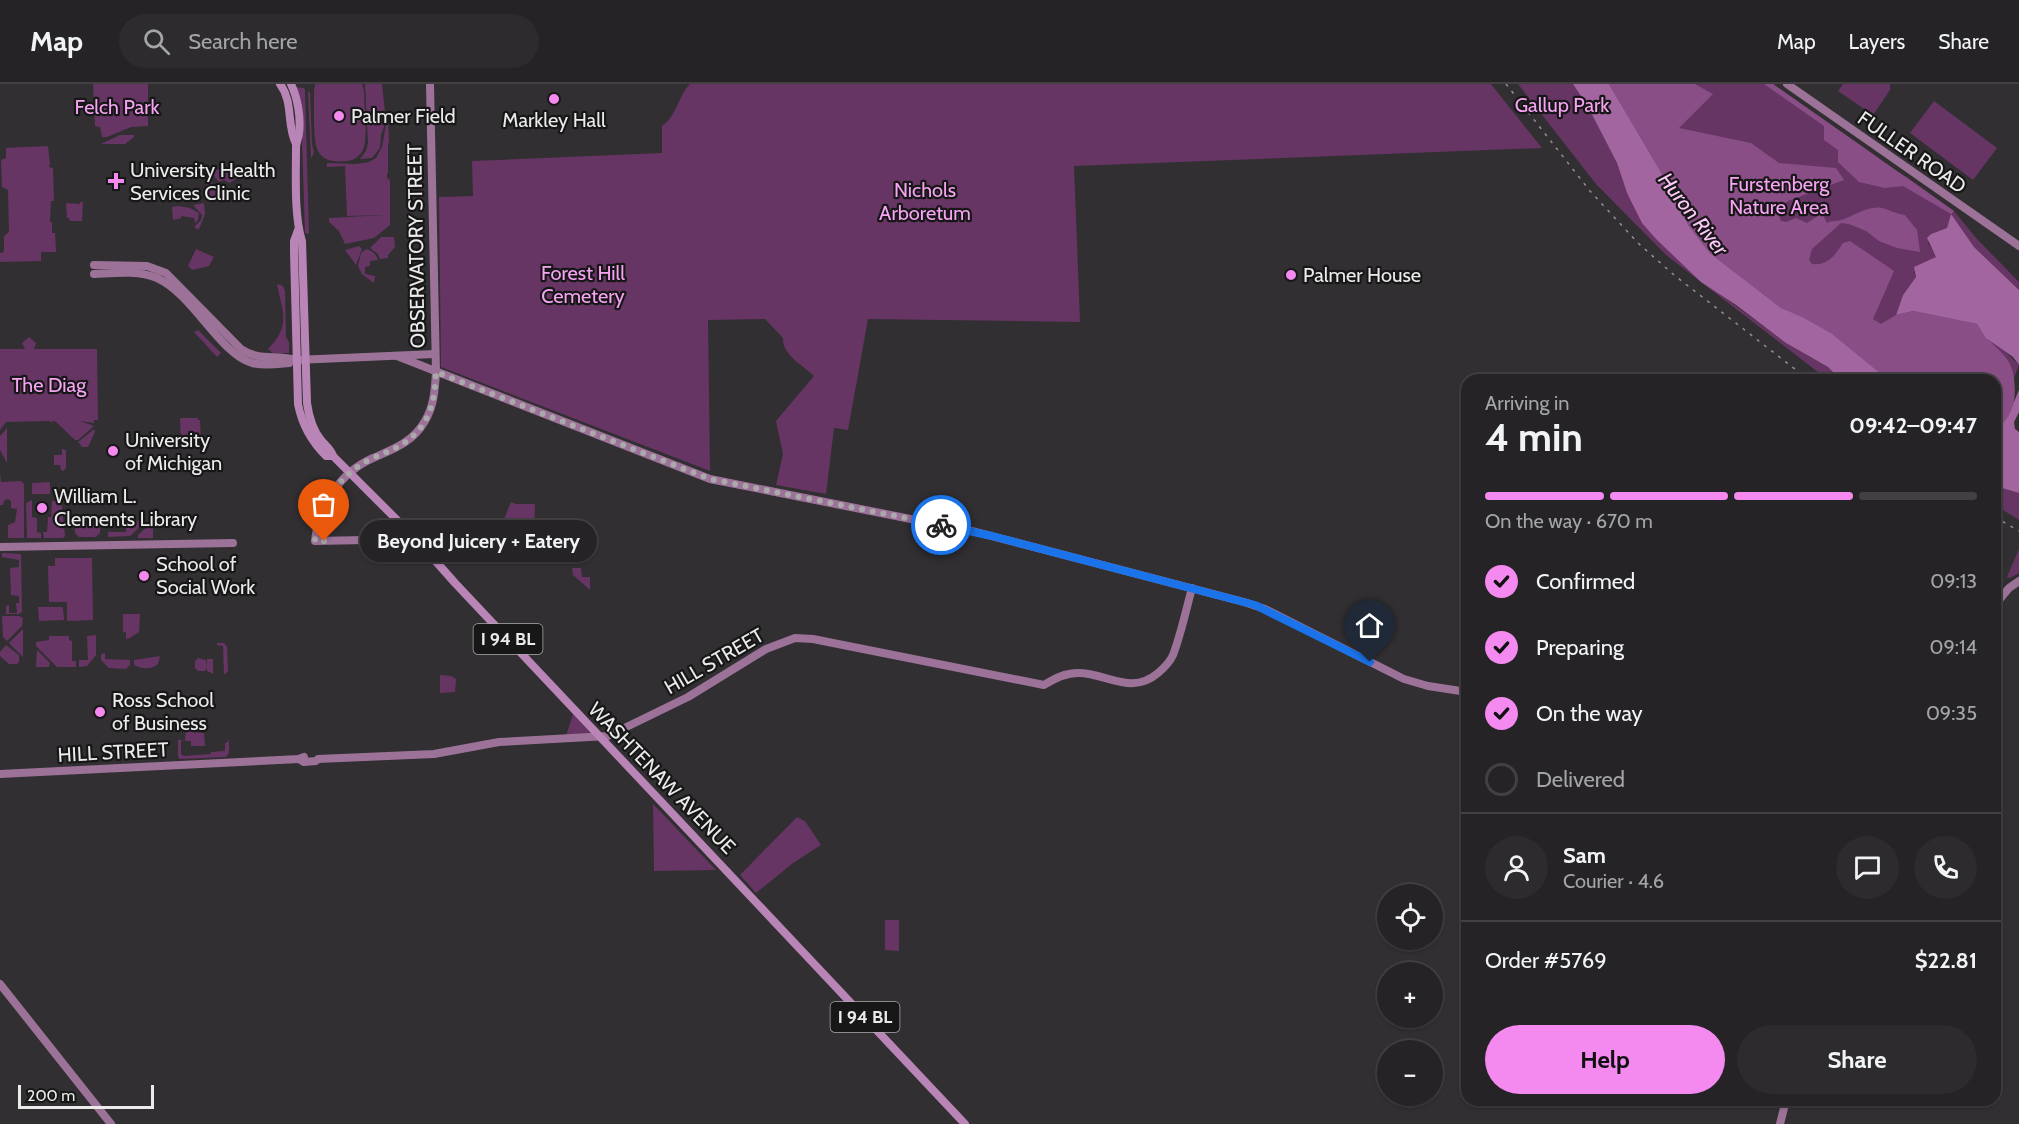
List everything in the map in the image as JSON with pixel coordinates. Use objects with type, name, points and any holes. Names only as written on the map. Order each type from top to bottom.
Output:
[{"type":"main road","name":"WASHTENAW AVENUE","points":[[280,84],[289,103],[291,134],[296,144]]},
{"type":"main road","name":"WASHTENAW AVENUE","points":[[291,84],[298,108],[299,134],[296,144],[298,229],[302,241],[307,403],[312,426],[333,456],[416,540],[965,1124]]},
{"type":"main road","name":"WASHTENAW AVENUE","points":[[298,229],[294,241],[298,405],[304,427],[319,449],[326,456],[333,456]]},
{"type":"main road","points":[[295,310],[298,316],[301,354],[306,360]]},
{"type":"main road","points":[[296,360],[300,365],[302,391],[307,403]]},
{"type":"street","name":"OBSERVATORY STREET","points":[[416,540],[315,541],[317,522],[329,497],[350,473],[372,458],[400,447],[414,435],[431,408],[436,372],[430,84]]},
{"type":"street","name":"FULLER ROAD","points":[[1787,84],[2019,246]]},
{"type":"street","points":[[94,269],[147,266],[164,277],[242,358],[260,364],[287,363],[296,360],[435,354]]},
{"type":"street","points":[[397,356],[710,479],[976,532],[1192,588],[1265,609],[1404,679],[1461,691]]},
{"type":"street","points":[[0,547],[233,543]]},
{"type":"street","points":[[2001,598],[2019,581]]},
{"type":"street","name":"HILL STREET","points":[[0,774],[434,754],[492,743],[601,738],[688,697],[766,649],[798,638],[813,639],[1044,685],[1062,675],[1076,673],[1116,682],[1140,683],[1154,677],[1173,655],[1192,588]]},
{"type":"street","points":[[0,984],[111,1124]]},
{"type":"street","points":[[1780,1124],[1784,1106]]},
{"type":"green space","name":"Felch Park","points":[[93,84],[148,84],[148,126],[131,127],[102,137],[100,127],[95,126]]},
{"type":"green space","name":"Palmer Field","points":[[315,84],[362,84],[365,141],[361,153],[355,159],[329,160],[319,153],[314,133]]},
{"type":"green space","points":[[365,84],[382,84],[386,121],[381,135],[380,148],[372,158],[360,159],[368,143]]},
{"type":"green space","points":[[690,84],[1491,84],[1542,148],[1074,166],[1080,322],[868,319],[848,430],[834,428],[826,494],[776,485],[783,454],[776,421],[814,376],[789,355],[783,338],[765,319],[708,320],[710,471],[441,367],[439,197],[473,196],[472,161],[662,153],[662,126],[671,117]]},
{"type":"green space","name":"Gallup Park","points":[[1518,84],[1573,84],[1588,107],[1617,163],[1627,193],[1656,239],[1702,281],[1786,343],[1828,367],[1835,374],[1821,374],[1666,255],[1596,184]]},
{"type":"green space","name":"Furstenberg Nature Area","points":[[1609,84],[1773,84],[1879,158],[1865,173],[1898,172],[1907,177],[1954,211],[1977,239],[2019,282],[2019,290],[1974,247],[1951,215],[1947,228],[1931,234],[1928,243],[1937,257],[1914,272],[1916,277],[1903,295],[1896,315],[1913,311],[1977,324],[2019,365],[2001,412],[2001,374],[1977,374],[1781,308],[1757,291],[1733,271],[1688,225],[1660,170]]},
{"type":"green space","name":"Furstenberg Nature Area","points":[[1609,84],[1695,84],[1713,94],[1679,128],[1751,143],[1779,163],[1836,168],[1844,180],[1788,201],[1780,210],[1781,221],[1786,222],[1796,218],[1807,223],[1822,213],[1827,223],[1877,208],[1905,215],[1917,230],[1920,252],[1897,248],[1879,241],[1866,231],[1841,223],[1812,249],[1809,260],[1812,264],[1827,261],[1843,243],[1850,241],[1894,271],[1873,319],[1881,324],[1896,315],[1913,311],[1977,324],[2006,357],[2010,365],[2015,387],[2014,404],[2009,415],[2001,424],[2001,374],[1880,374],[1781,308],[1710,253],[1688,225],[1681,206]]},
{"type":"green space","points":[[1764,84],[1773,84],[1954,211],[1951,214],[1903,186],[1885,188],[1859,182],[1838,162],[1838,150],[1824,140],[1824,126]]},
{"type":"green space","points":[[1843,84],[1890,84],[1890,90],[1873,115],[1838,91]]},
{"type":"green space","points":[[295,87],[305,90],[309,234],[305,233],[301,109]]},
{"type":"green space","points":[[308,91],[314,153],[311,158]]},
{"type":"green space","points":[[1934,101],[1997,148],[1973,180],[1910,133]]},
{"type":"green space","points":[[388,114],[387,178],[390,180],[390,225],[374,238],[345,244],[339,231],[329,222],[329,218],[384,215],[347,216],[345,166],[327,167],[327,163],[356,164],[369,162],[376,158],[382,147]]},
{"type":"green space","points":[[120,135],[134,135],[134,137],[125,144],[101,144]]},
{"type":"green space","points":[[48,146],[49,167],[53,168],[54,201],[51,201],[50,222],[52,222],[52,233],[55,233],[56,252],[41,252],[41,261],[0,262],[0,253],[4,252],[4,236],[9,232],[8,190],[2,187],[1,160],[6,158],[6,148]]},
{"type":"green space","points":[[246,169],[230,183],[224,180],[219,182],[209,170]]},
{"type":"green space","points":[[206,173],[219,193],[207,200]]},
{"type":"green space","points":[[83,202],[82,221],[70,221],[67,218],[66,203],[80,204]]},
{"type":"green space","points":[[204,203],[205,214],[197,229],[194,227],[201,220],[202,215],[193,205]]},
{"type":"green space","points":[[172,207],[190,208],[199,213],[198,220],[195,223],[194,218],[181,216],[173,220]]},
{"type":"green space","points":[[381,237],[394,237],[395,247],[388,258],[380,259],[378,254],[370,248]]},
{"type":"green space","points":[[359,246],[362,249],[356,265],[345,250]]},
{"type":"green space","points":[[196,249],[214,257],[209,266],[192,270],[188,266]]},
{"type":"green space","points":[[366,249],[374,253],[378,260],[370,261],[370,266],[365,267],[365,274],[375,276],[374,283],[362,274],[358,266],[361,253]]},
{"type":"green space","points":[[277,284],[283,286],[285,291],[286,337],[289,342],[289,353],[273,353],[268,349],[283,325],[283,310]]},
{"type":"green space","points":[[198,330],[221,353],[217,357],[194,332]]},
{"type":"green space","name":"The Diag","points":[[29,337],[36,343],[34,349],[97,349],[98,420],[94,420],[94,423],[80,421],[94,426],[78,440],[75,440],[55,421],[52,421],[53,423],[49,421],[6,422],[0,430],[0,349],[25,349],[22,343]]},
{"type":"green space","points":[[180,418],[200,420],[201,440],[199,443],[181,444]]},
{"type":"green space","points":[[7,428],[7,463],[0,450],[0,436]]},
{"type":"green space","points":[[93,430],[95,432],[88,447],[82,447],[78,442]]},
{"type":"green space","points":[[62,449],[66,450],[66,468],[63,471],[60,465],[54,465],[54,455],[62,455]]},
{"type":"green space","points":[[0,473],[1,482],[21,481],[24,484],[24,538],[8,538],[8,525],[15,522],[17,509],[11,508],[11,501],[8,499],[0,505]]},
{"type":"green space","points":[[50,482],[50,494],[32,494],[32,483]]},
{"type":"green space","points":[[2001,488],[2019,493],[2019,520],[2001,509]]},
{"type":"green space","points":[[32,500],[32,517],[37,518],[37,532],[41,533],[41,538],[27,538],[26,503]]},
{"type":"green space","points":[[52,501],[62,501],[65,536],[63,538],[44,538],[43,532],[47,532],[48,517],[51,517]]},
{"type":"green space","points":[[511,502],[535,504],[534,531],[502,532],[500,529]]},
{"type":"green space","points":[[142,518],[146,521],[130,536],[108,537],[108,532],[126,532],[126,520],[138,521]]},
{"type":"green space","points":[[100,524],[100,533],[96,537],[79,537],[75,533],[75,525]]},
{"type":"green space","points":[[150,524],[153,528],[153,538],[138,538],[138,535]]},
{"type":"green space","points":[[2019,549],[2019,573],[2010,578],[2007,577]]},
{"type":"green space","points":[[2,553],[21,554],[22,612],[19,614],[6,614],[6,606],[9,605],[9,613],[17,613],[16,603],[19,603],[19,596],[11,595],[10,568],[19,567],[19,560],[2,557]]},
{"type":"green space","points":[[55,558],[92,558],[93,620],[67,621],[67,602],[49,602],[48,566],[55,566]]},
{"type":"green space","points":[[572,568],[581,568],[582,577],[590,577],[590,590],[573,575]]},
{"type":"green space","points":[[38,607],[63,607],[64,620],[39,621]]},
{"type":"green space","points":[[123,614],[140,614],[139,632],[126,639],[126,632],[123,632]]},
{"type":"green space","points":[[2,616],[23,618],[22,626],[7,641],[3,637]]},
{"type":"green space","points":[[23,629],[23,657],[9,643]]},
{"type":"green space","points":[[96,635],[96,655],[87,666],[79,667],[79,660],[88,660],[87,636]]},
{"type":"green space","points":[[49,636],[69,636],[69,640],[72,641],[72,661],[76,661],[76,667],[57,667],[36,646],[36,642],[49,640]]},
{"type":"green space","points":[[217,643],[224,643],[227,647],[228,671],[225,674],[223,646]]},
{"type":"green space","points":[[6,645],[19,655],[17,664],[9,664],[0,656],[0,652]]},
{"type":"green space","points":[[37,650],[50,663],[49,667],[36,667]]},
{"type":"green space","points":[[105,653],[105,659],[130,660],[130,665],[126,669],[109,668],[101,660],[101,654]]},
{"type":"green space","points":[[160,656],[158,664],[153,667],[143,668],[134,665],[134,660]]},
{"type":"green space","points":[[198,658],[206,660],[207,667],[207,659],[213,659],[213,674],[207,671],[207,668],[205,671],[198,671],[195,668],[195,661]]},
{"type":"green space","points":[[440,675],[456,679],[455,692],[440,693]]},
{"type":"green space","points":[[573,714],[592,734],[566,736]]},
{"type":"green space","points":[[190,724],[191,732],[204,733],[205,746],[191,746],[191,741],[185,741],[186,725]]},
{"type":"green space","points":[[227,739],[229,753],[226,757],[180,759],[178,757],[178,740],[184,740],[181,741],[181,754],[184,756],[225,751]]},
{"type":"green space","points":[[653,804],[716,870],[654,871]]},
{"type":"green space","points":[[797,817],[805,821],[821,845],[793,863],[756,893],[740,875]]},
{"type":"green space","points":[[885,920],[899,920],[899,951],[885,950]]},
{"type":"shaded area","name":"Huron River","points":[[1573,84],[1609,84],[1681,206],[1688,225],[1710,253],[1781,308],[1832,334],[1881,374],[1835,374],[1828,367],[1786,343],[1701,282],[1642,223],[1627,193],[1617,163],[1588,107]]},
{"type":"shaded area","points":[[1951,214],[1974,247],[2019,290],[2019,365],[2013,357],[1986,338],[1977,324],[1913,311],[1896,315],[1903,295],[1916,277],[1914,267],[1936,257],[1927,238],[1947,228]]},
{"type":"shaded area","points":[[2019,390],[2019,412],[2014,422],[2015,429],[2019,432],[2019,493],[2001,488],[2001,424],[2005,422]]},
{"type":"railway","points":[[1506,84],[1590,191],[1638,243],[1674,275],[1801,374]]},
{"type":"railway","points":[[2001,520],[2019,531]]},
{"type":"way so far","points":[[324,541],[315,541],[317,522],[329,497],[350,473],[372,458],[392,451],[410,440],[424,422],[431,408],[436,372],[710,479],[941,525]]},
{"type":"place","name":"Markley Hall","points":[[554,99]]},
{"type":"place","name":"Palmer Field","points":[[339,116]]},
{"type":"place","name":"University Health Services Clinic","points":[[116,181]]},
{"type":"place","name":"Palmer House","points":[[1291,275]]},
{"type":"place","name":"University of Michigan","points":[[113,451]]},
{"type":"place","name":"William L. Clements Library","points":[[42,508]]},
{"type":"place","name":"Beyond Juicery + Eatery","points":[[324,541]]},
{"type":"place","name":"School of Social Work","points":[[144,576]]},
{"type":"place","name":"Ross School of Business","points":[[100,712]]},
{"type":"route","points":[[941,525],[992,536],[1255,605],[1370,662]]},
{"type":"park label","name":"Nichols Arboretum","points":[[925,202]]},
{"type":"park label","name":"Forest Hill Cemetery","points":[[583,284]]}]
